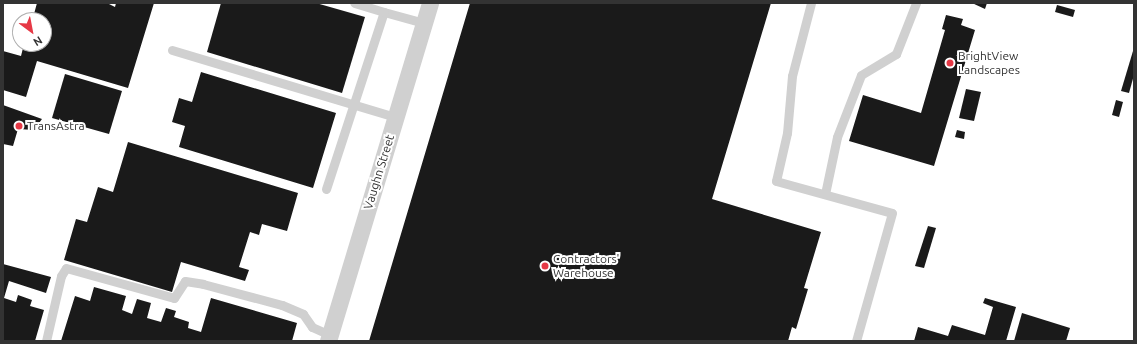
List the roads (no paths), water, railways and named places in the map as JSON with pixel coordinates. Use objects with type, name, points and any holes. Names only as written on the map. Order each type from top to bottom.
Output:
[{"type":"street","name":"Vaughn Street","points":[[329,338],[430,3]]},
{"type":"lane","points":[[354,3],[424,23]]},
{"type":"lane","points":[[811,3],[792,76],[787,133],[776,181],[892,213],[856,341]]},
{"type":"lane","points":[[825,194],[838,137],[861,75],[896,54],[916,3]]},
{"type":"lane","points":[[326,189],[352,104],[384,12]]},
{"type":"lane","points":[[172,50],[395,117]]},
{"type":"lane","points":[[46,341],[61,276],[66,268],[174,298],[185,281],[203,284],[282,305],[304,314],[312,327],[329,338]]},
{"type":"place","name":"BrightView Landscapes","points":[[950,63]]},
{"type":"place","name":"TransAstra","points":[[19,126]]},
{"type":"place","name":"Contractors' Warehouse","points":[[545,266]]}]
